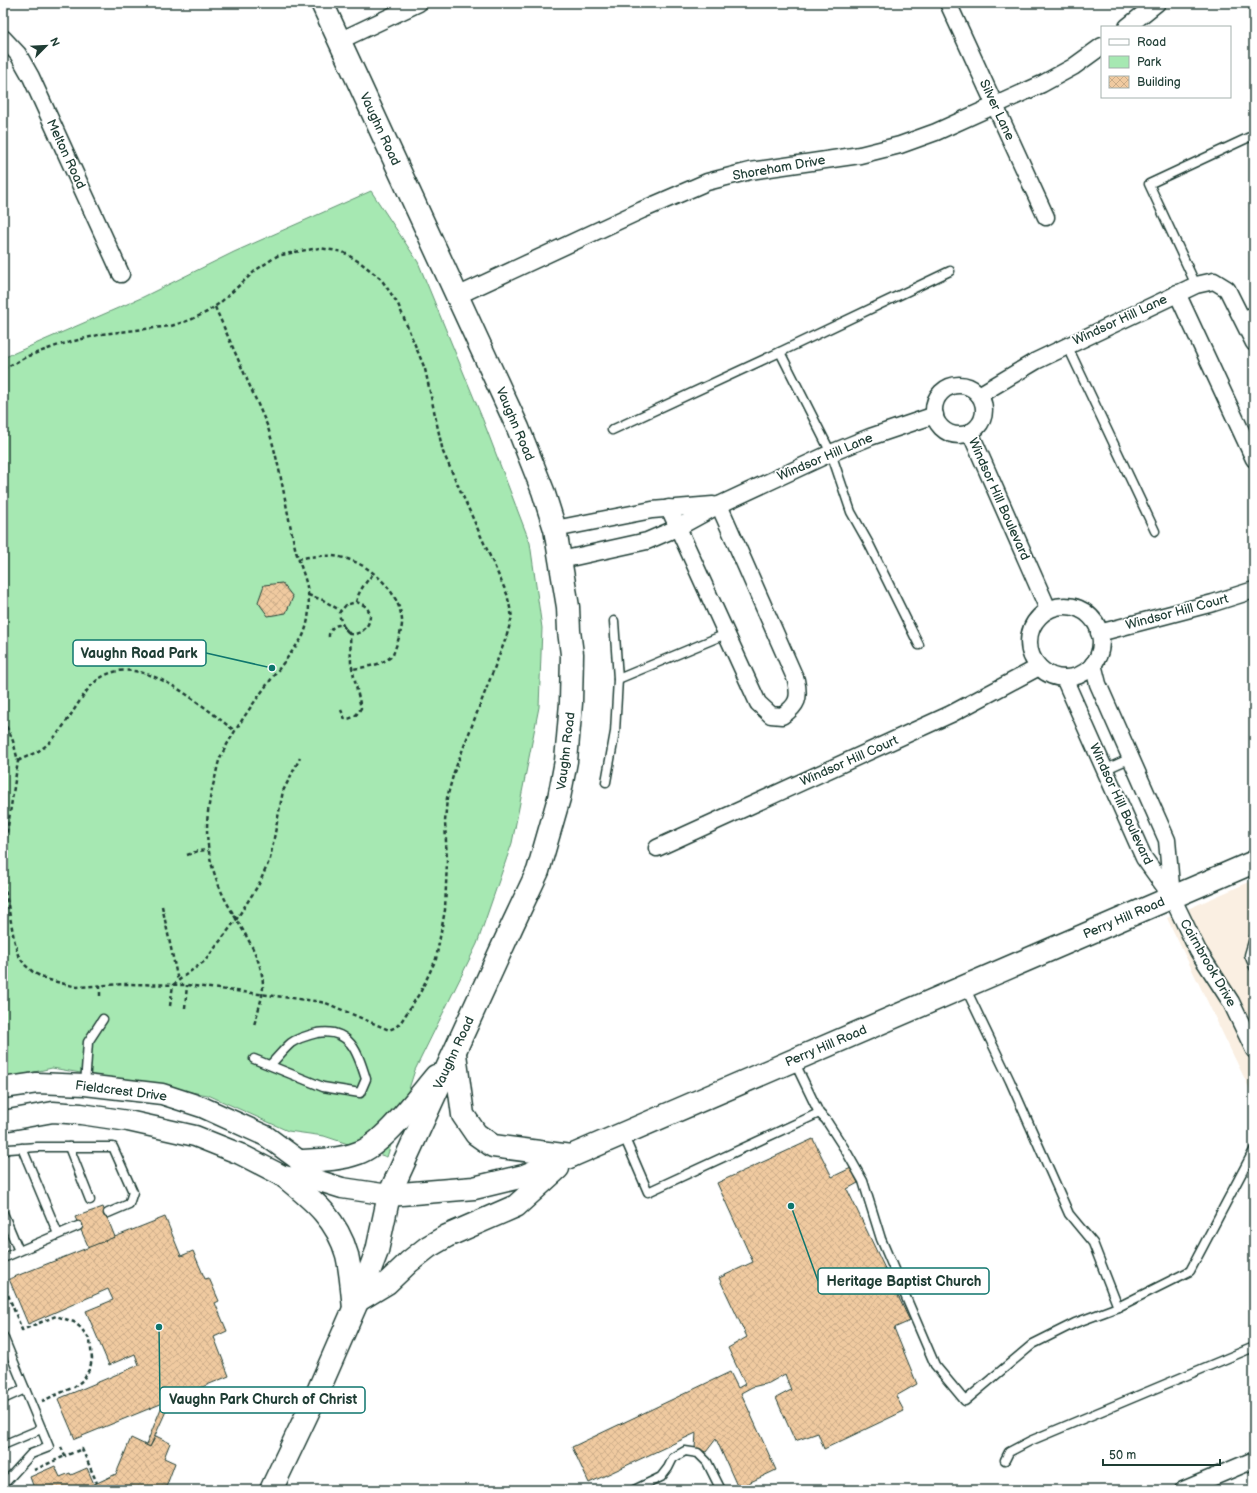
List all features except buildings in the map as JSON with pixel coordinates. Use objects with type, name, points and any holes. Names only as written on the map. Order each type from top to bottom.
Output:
[{"type":"main road","name":"Vaughn Road","points":[[271,1490],[319,1389],[356,1304],[377,1251],[389,1195],[538,871],[560,798],[566,761],[572,703],[572,654],[568,607],[555,529],[543,491],[518,428],[322,3]]},
{"type":"main road","name":"Perry Hill Road","points":[[389,1195],[474,1188],[524,1176],[1254,862]]},
{"type":"main road","points":[[454,1055],[463,1115],[476,1134],[493,1146],[571,1156]]},
{"type":"main road","points":[[305,1169],[330,1160],[359,1153],[384,1136],[454,1055]]},
{"type":"main road","points":[[285,1178],[324,1211],[336,1228],[347,1256],[356,1304],[387,1283],[409,1262],[428,1247],[447,1236],[516,1206],[571,1156]]},
{"type":"street","points":[[340,41],[419,3]]},
{"type":"street","name":"Silver Lane","points":[[948,3],[1046,217]]},
{"type":"street","points":[[1128,26],[1157,3]]},
{"type":"street","name":"Melton Road","points":[[3,38],[18,54],[31,77],[121,274]]},
{"type":"street","name":"Shoreham Drive","points":[[457,296],[642,210],[707,182],[750,171],[860,155],[900,145],[936,132],[1042,84],[1074,67],[1101,47]]},
{"type":"street","name":"Windsor Hill Lane","points":[[978,395],[1036,361],[1067,345],[1196,284],[1214,280],[1227,289],[1248,314],[1254,343]]},
{"type":"street","points":[[1177,293],[1254,459]]},
{"type":"street","points":[[956,385],[964,386],[972,389],[978,395],[983,403],[982,416],[977,427],[970,432],[960,435],[951,434],[944,430],[938,423],[934,415],[935,401],[946,388],[956,385]]},
{"type":"street","name":"Windsor Hill Lane","points":[[561,560],[647,541],[677,528],[719,505],[831,453],[934,415]]},
{"type":"street","name":"Windsor Hill Boulevard","points":[[970,432],[1048,609]]},
{"type":"street","points":[[669,508],[758,703],[771,715],[782,716],[793,709],[799,694],[796,680],[719,505]]},
{"type":"street","name":"Windsor Hill Lane","points":[[555,529],[652,510],[719,505]]},
{"type":"street","name":"Windsor Hill Court","points":[[1099,633],[1213,603],[1254,590]]},
{"type":"street","points":[[1066,606],[1078,608],[1088,614],[1097,624],[1099,633],[1100,651],[1093,664],[1086,671],[1076,676],[1064,678],[1052,676],[1039,667],[1032,657],[1028,640],[1031,628],[1038,617],[1048,609],[1066,606]]},
{"type":"street","name":"Windsor Hill Boulevard","points":[[1093,664],[1098,684],[1167,840],[1172,897]]},
{"type":"street","name":"Windsor Hill Court","points":[[657,848],[951,714],[1039,667]]},
{"type":"street","name":"Windsor Hill Boulevard","points":[[1064,678],[1144,858],[1172,897]]},
{"type":"street","name":"Cairnbrook Drive","points":[[1172,897],[1198,950],[1231,1002],[1254,1050]]},
{"type":"street","name":"Fieldcrest Drive","points":[[3,1088],[37,1083],[85,1084],[162,1094],[202,1107],[266,1136],[305,1169],[342,1188],[389,1195]]},
{"type":"street","points":[[81,1114],[85,1084]]},
{"type":"street","points":[[195,1136],[202,1107]]},
{"type":"street","name":"Fieldcrest Drive","points":[[3,1121],[53,1112],[81,1114],[128,1121],[195,1136],[240,1154],[285,1178],[305,1169]]},
{"type":"street","points":[[1183,1490],[1254,1460]]},
{"type":"lane","points":[[1196,284],[1149,184],[1254,135]]},
{"type":"lane","points":[[612,430],[950,271]]},
{"type":"lane","points":[[1067,345],[1155,531]]},
{"type":"lane","points":[[780,352],[831,453],[851,512],[869,544],[919,645]]},
{"type":"lane","points":[[606,782],[615,732],[618,679],[614,621]]},
{"type":"lane","points":[[618,679],[726,634]]},
{"type":"lane","points":[[1104,770],[1131,758]]},
{"type":"lane","points":[[1254,938],[1249,955],[1254,967]]},
{"type":"lane","points":[[965,986],[1010,1081],[1069,1214],[1093,1244],[1118,1307]]},
{"type":"lane","points":[[85,1084],[88,1042],[103,1019]]},
{"type":"lane","points":[[254,1059],[323,1086],[360,1093],[366,1079],[358,1055],[345,1037],[328,1031],[312,1034],[292,1042],[270,1065]]},
{"type":"lane","points":[[794,1060],[819,1113],[826,1120],[863,1181],[881,1239],[935,1365],[965,1401],[1033,1344],[1075,1323],[1118,1307],[1190,1270],[1254,1150]]},
{"type":"lane","points":[[623,1134],[648,1192],[819,1113]]},
{"type":"lane","points":[[69,1147],[90,1200]]},
{"type":"lane","points":[[22,1148],[58,1234]]},
{"type":"lane","points":[[3,1152],[9,1149],[22,1148],[113,1148],[133,1192],[129,1204],[108,1213]]},
{"type":"lane","points":[[3,1213],[18,1251]]},
{"type":"lane","points":[[3,1258],[78,1226]]},
{"type":"lane","points":[[3,1336],[6,1353],[25,1389],[49,1447],[31,1454],[3,1485]]},
{"type":"lane","points":[[1005,1460],[1009,1452],[1030,1441],[1254,1347]]},
{"type":"lane","points":[[3,1399],[25,1389]]},
{"type":"lane","points":[[3,1445],[41,1429]]},
{"type":"lane","points":[[634,1490],[661,1477],[673,1458],[685,1451],[698,1453],[707,1462],[719,1488]]},
{"type":"path","points":[[3,369],[28,356],[59,345],[102,334],[171,326],[190,320],[215,307],[256,270],[277,256],[300,250],[320,248],[343,252],[361,263],[381,279],[398,304],[425,369],[443,452],[507,594],[512,616],[506,638],[454,772],[447,798],[445,822],[447,862],[445,910],[436,959],[421,991],[401,1022],[396,1027],[389,1030],[326,1003],[188,985],[124,984],[77,987],[45,979],[33,972],[25,965],[18,955],[4,883],[6,839],[18,761],[13,741],[3,719]]},
{"type":"path","points":[[215,307],[267,425],[274,446],[294,544],[308,595],[309,610],[308,626],[302,638],[245,716],[222,754],[210,796],[206,828],[208,850],[222,892],[236,920],[255,951],[262,974],[262,995],[254,1025]]},
{"type":"path","points":[[298,559],[318,556],[343,557],[355,561],[381,579],[393,596],[401,613],[402,621],[402,627],[393,655],[389,659],[370,666],[352,669]]},
{"type":"path","points":[[356,602],[358,595],[366,582],[374,573]]},
{"type":"path","points":[[308,595],[323,600],[341,611]]},
{"type":"path","points":[[356,602],[368,610],[369,621],[368,626],[364,630],[355,635],[350,634],[342,626],[339,613],[346,605],[356,602]]},
{"type":"path","points":[[329,637],[329,633],[334,626],[342,626]]},
{"type":"path","points":[[341,710],[345,719],[349,719],[358,714],[361,708],[352,669],[350,634]]},
{"type":"path","points":[[18,761],[40,750],[54,738],[87,690],[99,679],[118,672],[136,671],[162,680],[180,689],[235,731]]},
{"type":"path","points":[[170,1006],[173,985],[205,961],[236,920],[258,884],[270,859],[283,791],[300,758]]},
{"type":"path","points":[[187,855],[198,851],[208,850]]},
{"type":"path","points":[[162,906],[178,981]]},
{"type":"path","points":[[100,985],[100,999]]},
{"type":"path","points":[[185,1008],[188,985]]},
{"type":"path","points":[[3,1282],[22,1330],[56,1316],[74,1322],[81,1328],[90,1340],[92,1359],[86,1376],[74,1387],[42,1401],[45,1408]]},
{"type":"path","points":[[59,1442],[65,1456]]},
{"type":"path","points":[[28,1472],[82,1449],[97,1483]]},
{"type":"shaded area","points":[[1254,880],[1254,1098],[1167,918]]},
{"type":"green space","points":[[371,191],[418,262],[483,420],[530,543],[542,628],[539,707],[512,843],[477,944],[415,1070],[387,1157],[324,1136],[288,1131],[208,1095],[52,1068],[3,1079],[3,358],[141,298],[234,252]]},
{"type":"place","name":"Vaughn Road Park","points":[[272,668]]},
{"type":"place","name":"Heritage Baptist Church","points":[[791,1206]]},
{"type":"place","name":"Vaughn Park Church of Christ","points":[[159,1327]]}]
